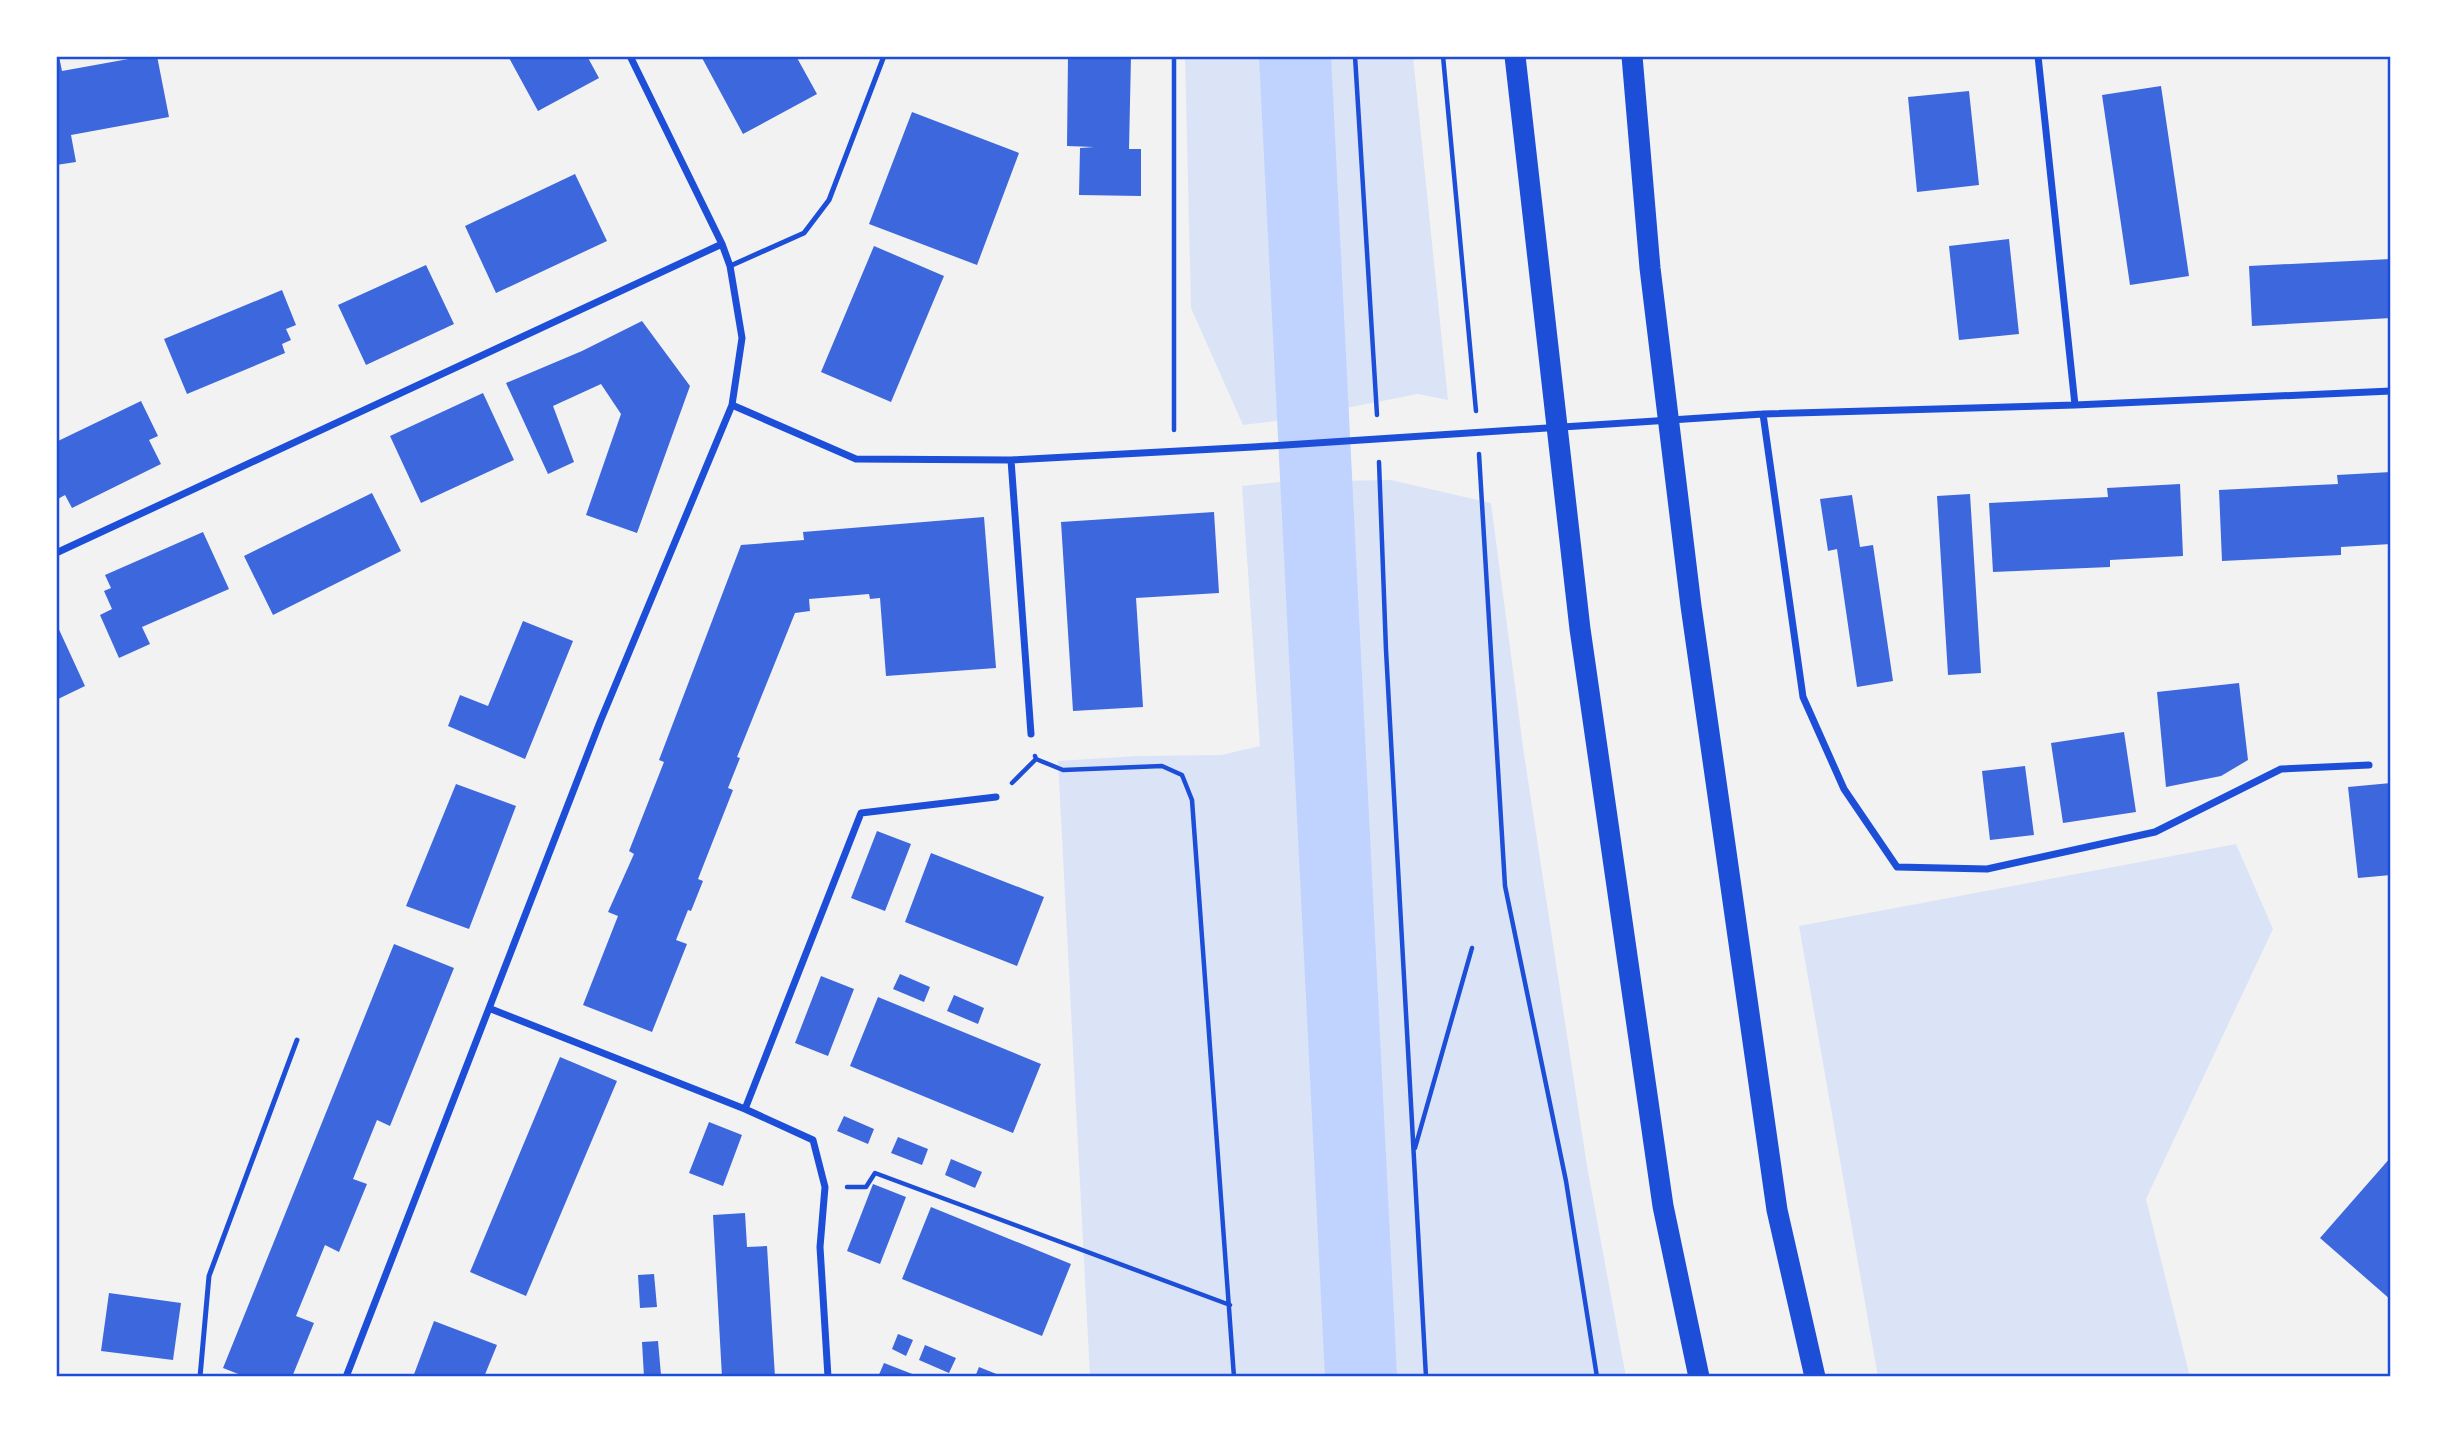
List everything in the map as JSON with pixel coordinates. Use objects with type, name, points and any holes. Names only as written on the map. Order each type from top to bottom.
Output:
[{"type":"highway","points":[[1515,56],[1580,629],[1663,1206],[1699,1377]]},
{"type":"highway","points":[[1632,56],[1650,268],[1691,606],[1777,1210],[1815,1377]]},
{"type":"street","points":[[346,1377],[491,1009],[600,722],[732,405],[742,338],[730,266],[722,244],[630,56]]},
{"type":"street","points":[[2038,56],[2075,405]]},
{"type":"street","points":[[56,553],[722,244]]},
{"type":"street","points":[[732,405],[856,459],[1011,460],[1763,414],[2075,405],[2391,391]]},
{"type":"street","points":[[1763,414],[1803,697],[1844,789],[1897,867],[1987,869],[2155,831],[2281,769],[2370,765]]},
{"type":"street","points":[[1011,460],[1031,734]]},
{"type":"street","points":[[744,1109],[861,813],[996,797]]},
{"type":"street","points":[[491,1009],[744,1109],[813,1140],[825,1187],[820,1247],[828,1377]]},
{"type":"lane","points":[[730,266],[804,233],[829,200],[884,56]]},
{"type":"lane","points":[[200,1377],[209,1276],[297,1040]]},
{"type":"path","points":[[1174,56],[1174,451]]},
{"type":"path","points":[[1355,56],[1377,423]]},
{"type":"path","points":[[1443,56],[1478,432],[1505,886],[1566,1181],[1597,1377]]},
{"type":"path","points":[[1378,450],[1426,1377]]},
{"type":"path","points":[[1031,734],[1036,759]]},
{"type":"path","points":[[996,797],[1036,759]]},
{"type":"path","points":[[1036,759],[1063,770],[1162,766],[1182,775],[1192,800],[1234,1377]]},
{"type":"path","points":[[1414,1152],[1472,948]]},
{"type":"path","points":[[825,1187],[866,1187],[875,1173],[1230,1305]]},
{"type":"shaded area","points":[[1185,56],[1413,56],[1448,400],[1418,394],[1284,420],[1243,425],[1191,308]]},
{"type":"shaded area","points":[[1391,480],[1491,503],[1524,754],[1587,1166],[1626,1377],[1090,1377],[1058,761],[1136,756],[1221,755],[1260,746],[1242,486],[1278,482]]},
{"type":"shaded area","points":[[2236,844],[2273,929],[2146,1199],[2190,1377],[1878,1377],[1799,926]]},
{"type":"building","points":[[56,56],[59,56],[62,71],[157,56],[169,117],[71,135],[76,162],[56,165]]},
{"type":"building","points":[[508,56],[587,56],[599,78],[538,111]]},
{"type":"building","points":[[701,56],[796,56],[817,94],[743,134]]},
{"type":"building","points":[[1068,56],[1131,56],[1129,149],[1141,149],[1141,196],[1079,195],[1080,148],[1094,147],[1067,146]]},
{"type":"building","points":[[2161,86],[2189,276],[2130,285],[2102,95]]},
{"type":"building","points":[[1969,91],[1979,185],[1917,192],[1908,97]]},
{"type":"building","points":[[912,112],[1019,153],[977,265],[869,224]]},
{"type":"building","points":[[575,174],[607,241],[496,293],[465,226]]},
{"type":"building","points":[[2009,239],[2019,334],[1959,340],[1949,246]]},
{"type":"building","points":[[874,246],[944,276],[891,402],[821,372]]},
{"type":"building","points":[[2391,259],[2391,318],[2252,326],[2249,266]]},
{"type":"building","points":[[426,265],[454,324],[366,365],[338,305]]},
{"type":"building","points":[[282,290],[296,325],[286,329],[291,340],[282,344],[285,353],[187,394],[164,339]]},
{"type":"building","points":[[642,321],[690,386],[637,533],[586,515],[621,414],[601,384],[553,406],[574,462],[548,474],[506,383],[582,351]]},
{"type":"building","points":[[483,393],[514,460],[421,503],[390,436]]},
{"type":"building","points":[[141,401],[158,436],[149,440],[161,464],[72,508],[65,495],[56,500],[56,442]]},
{"type":"building","points":[[2391,472],[2391,544],[2341,547],[2341,555],[2222,561],[2219,490],[2338,484],[2337,475]]},
{"type":"building","points":[[2180,484],[2183,556],[2110,560],[2110,567],[1993,572],[1989,503],[2108,497],[2107,488]]},
{"type":"building","points":[[372,493],[401,551],[273,615],[244,556]]},
{"type":"building","points":[[1970,494],[1981,673],[1948,675],[1937,496]]},
{"type":"building","points":[[1852,495],[1860,547],[1873,545],[1893,681],[1857,687],[1837,549],[1828,551],[1820,499]]},
{"type":"building","points":[[1214,512],[1219,593],[1136,598],[1143,707],[1073,711],[1061,522]]},
{"type":"building","points":[[984,517],[996,668],[886,676],[880,598],[870,599],[869,594],[809,599],[810,611],[795,613],[737,757],[740,758],[728,788],[733,790],[698,879],[703,881],[676,940],[687,944],[652,1032],[583,1005],[618,916],[608,912],[634,854],[629,851],[664,762],[659,760],[741,545],[804,540],[803,532]]},
{"type":"building","points":[[203,532],[229,589],[142,627],[150,644],[119,658],[100,615],[112,609],[104,591],[111,588],[105,575]]},
{"type":"building","points":[[523,621],[573,641],[525,759],[448,726],[460,695],[488,706]]},
{"type":"building","points":[[56,623],[85,686],[56,700]]},
{"type":"building","points":[[2239,683],[2248,760],[2221,776],[2166,787],[2157,692]]},
{"type":"building","points":[[2124,732],[2136,812],[2063,823],[2051,743]]},
{"type":"building","points":[[2025,766],[2034,835],[1990,840],[1982,771]]},
{"type":"building","points":[[2391,783],[2391,875],[2358,878],[2348,787]]},
{"type":"building","points":[[456,784],[516,806],[469,929],[406,906]]},
{"type":"building","points":[[877,831],[911,844],[885,911],[851,898]]},
{"type":"building","points":[[931,853],[1044,897],[1017,966],[905,922]]},
{"type":"building","points":[[394,944],[454,968],[390,1126],[377,1120],[353,1179],[367,1184],[339,1252],[325,1245],[296,1316],[314,1323],[292,1377],[246,1377],[223,1368]]},
{"type":"building","points":[[900,974],[930,987],[924,1002],[893,989]]},
{"type":"building","points":[[821,976],[854,989],[828,1056],[795,1043]]},
{"type":"building","points":[[954,995],[984,1008],[978,1024],[947,1011]]},
{"type":"building","points":[[878,997],[1041,1064],[1013,1133],[850,1066]]},
{"type":"building","points":[[560,1057],[617,1081],[526,1296],[470,1272]]},
{"type":"building","points":[[844,1116],[874,1129],[868,1144],[837,1131]]},
{"type":"building","points":[[709,1122],[742,1135],[723,1186],[689,1173]]},
{"type":"building","points":[[898,1137],[928,1149],[922,1165],[891,1153]]},
{"type":"building","points":[[2391,1157],[2391,1300],[2320,1238]]},
{"type":"building","points":[[951,1159],[982,1172],[975,1188],[945,1175]]},
{"type":"building","points":[[873,1184],[906,1197],[880,1264],[847,1251]]},
{"type":"building","points":[[931,1207],[1071,1264],[1042,1336],[902,1279]]},
{"type":"building","points":[[745,1213],[747,1247],[767,1246],[775,1377],[722,1377],[713,1215]]},
{"type":"building","points":[[654,1274],[657,1307],[640,1308],[638,1275]]},
{"type":"building","points":[[109,1293],[181,1303],[173,1360],[101,1351]]},
{"type":"building","points":[[434,1321],[497,1345],[484,1377],[413,1377]]},
{"type":"building","points":[[898,1334],[913,1340],[906,1356],[892,1349]]},
{"type":"building","points":[[658,1341],[661,1375],[644,1377],[642,1342]]},
{"type":"building","points":[[925,1345],[956,1358],[949,1373],[919,1360]]},
{"type":"building","points":[[884,1363],[920,1377],[878,1377]]},
{"type":"building","points":[[979,1367],[1004,1377],[975,1377]]},
{"type":"waterway","points":[[1295,56],[1361,1377]]}]
